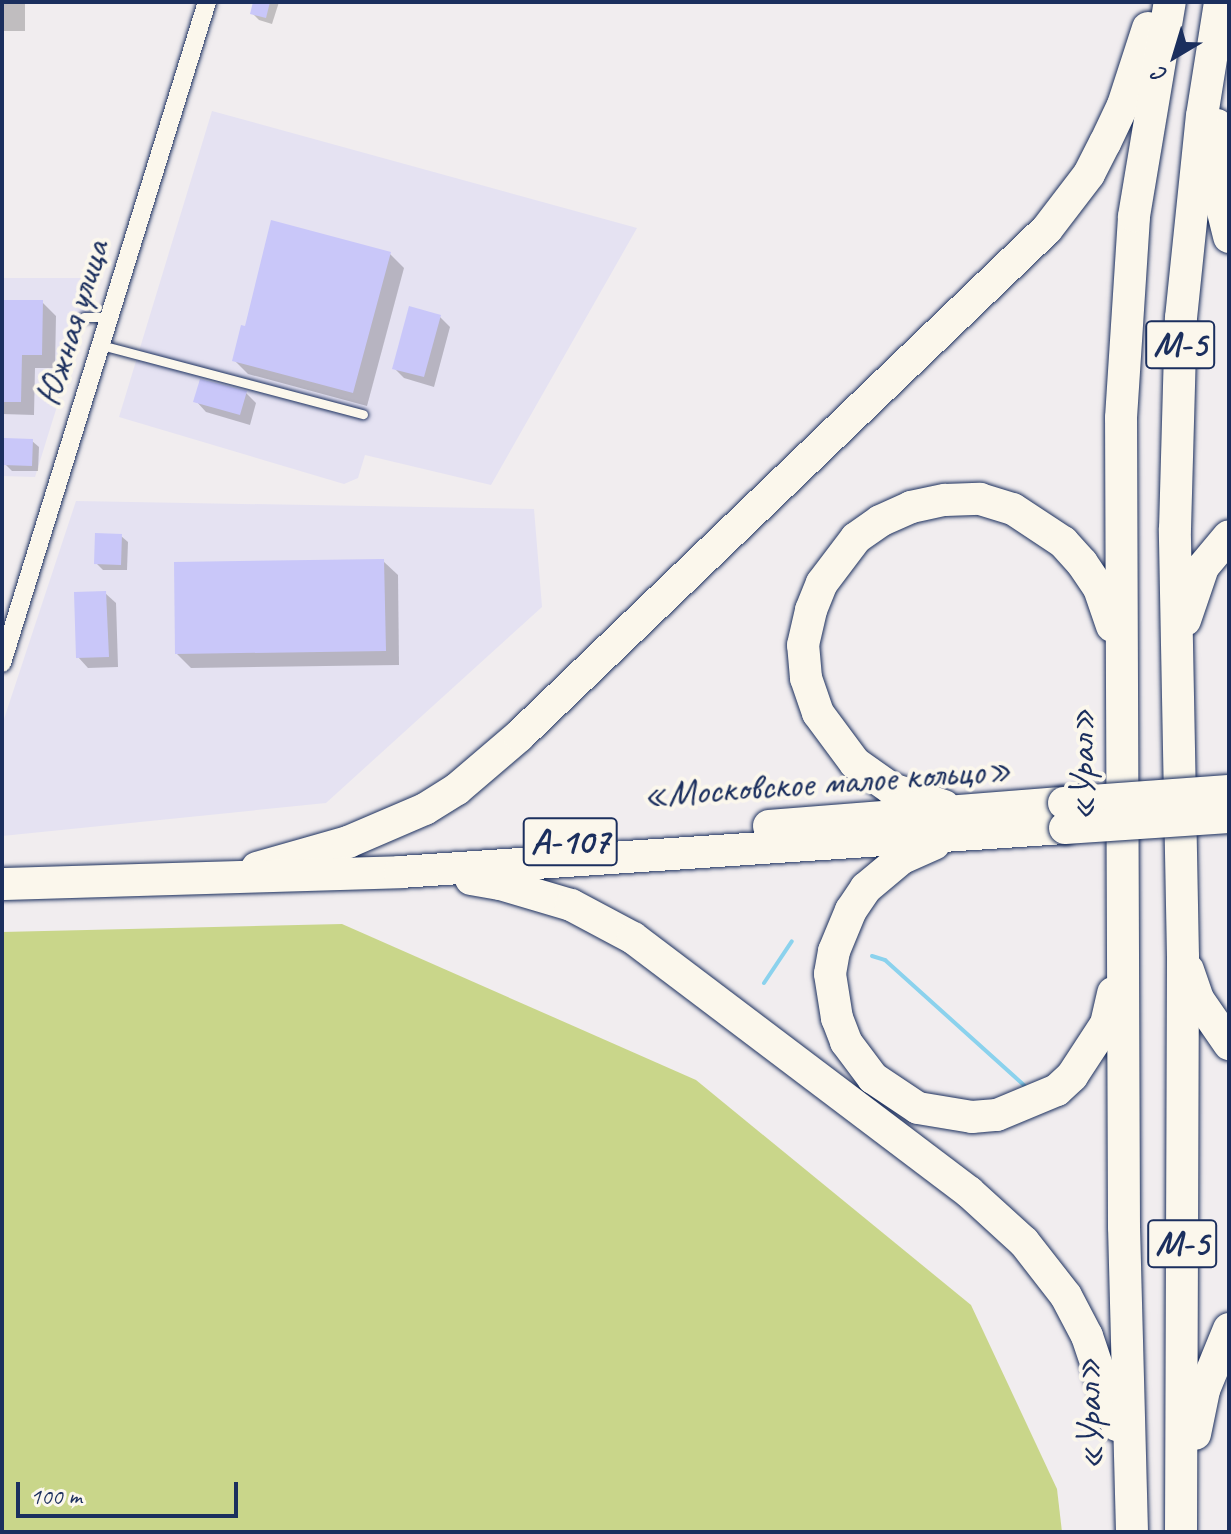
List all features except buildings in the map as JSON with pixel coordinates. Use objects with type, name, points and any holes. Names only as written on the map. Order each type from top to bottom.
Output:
[{"type":"highway","points":[[257,868],[391,825],[425,809],[484,768],[1018,259],[1070,200],[1105,143],[1123,105],[1156,2]]},
{"type":"highway","name":"«Урал»","points":[[1132,1532],[1124,1227],[1119,512],[1127,310],[1146,130],[1170,2]]},
{"type":"highway","points":[[1220,2],[1217,152],[1229,237]]},
{"type":"highway","name":"М-5","points":[[1181,1532],[1183,957],[1175,529],[1181,318],[1202,116],[1220,2]]},
{"type":"highway","points":[[995,821],[892,789],[855,763],[818,713],[806,678],[803,645],[811,610],[837,559],[856,538],[880,521],[911,507],[945,500],[980,499],[1013,509],[1063,542],[1099,588],[1121,669]]},
{"type":"highway","points":[[1176,691],[1183,629],[1192,592],[1203,567],[1229,536]]},
{"type":"highway","name":"«Московское малое кольцо»","points":[[1065,816],[1229,791]]},
{"type":"highway","name":"«Московское малое кольцо»","points":[[144,878],[1065,816],[1229,817]]},
{"type":"highway","points":[[995,821],[922,847],[902,858],[866,888],[846,919],[834,951],[830,974],[833,999],[846,1042],[873,1078],[918,1108],[945,1114],[997,1115],[1035,1101],[1057,1090],[1091,1051],[1106,1024],[1122,959]]},
{"type":"highway","name":"«Московское малое кольцо»","points":[[2,884],[400,872],[995,821]]},
{"type":"highway","points":[[400,872],[500,884],[571,905],[601,920],[667,962],[969,1192],[1024,1242],[1066,1296],[1087,1336],[1107,1389],[1131,1483]]},
{"type":"highway","points":[[1183,957],[1198,999],[1229,1044]]},
{"type":"highway","points":[[1181,1532],[1204,1390],[1229,1329]]},
{"type":"street","name":"Южная улица","points":[[2,663],[207,2]]},
{"type":"lane","points":[[84,317],[109,317]]},
{"type":"lane","points":[[101,345],[363,414]]},
{"type":"shaded area","points":[[212,111],[637,228],[491,485],[365,455],[358,478],[344,484],[119,417]]},
{"type":"shaded area","points":[[2,278],[97,278],[35,477],[2,476]]},
{"type":"shaded area","points":[[76,501],[534,509],[542,607],[326,803],[2,836],[2,725]]},
{"type":"green space","points":[[342,924],[696,1080],[971,1305],[1057,1489],[1062,1532],[2,1532],[2,932]]},
{"type":"waterway","points":[[764,983],[792,941]]},
{"type":"waterway","points":[[872,956],[885,960],[1026,1087]]}]
